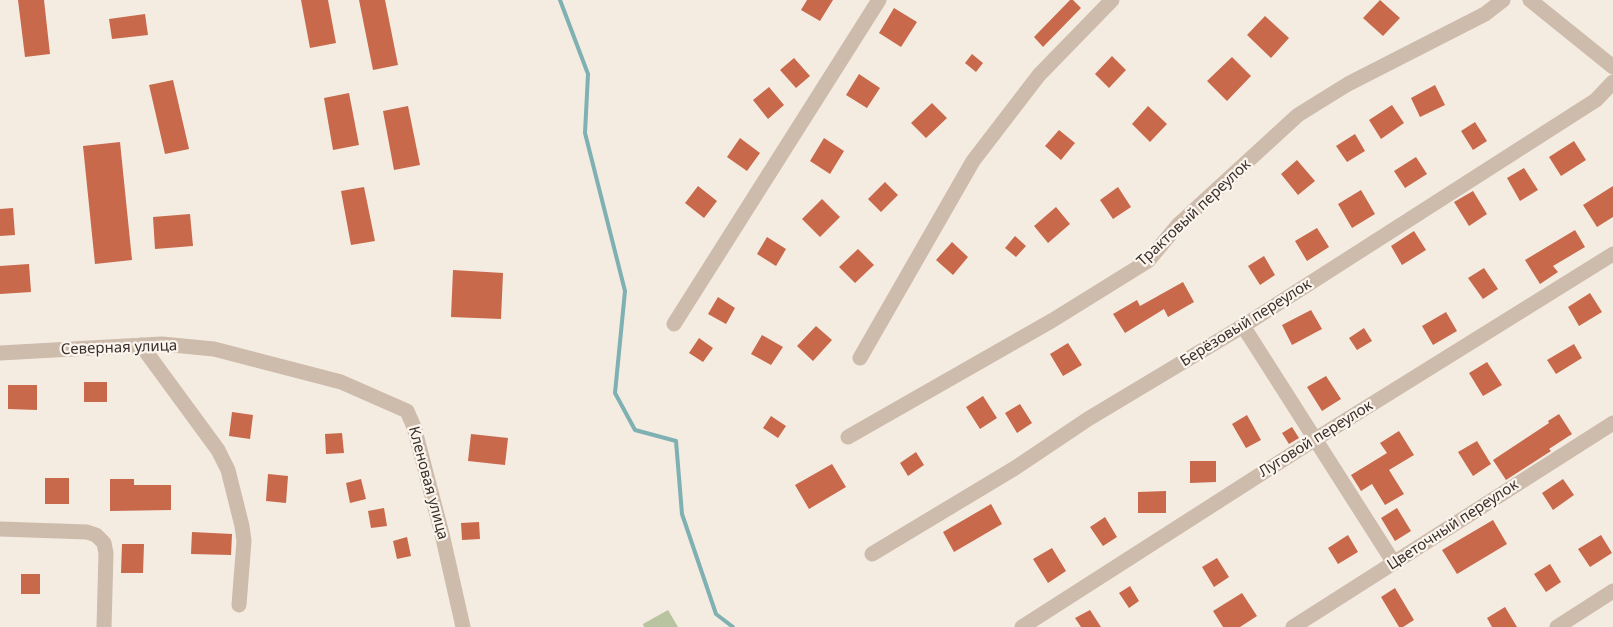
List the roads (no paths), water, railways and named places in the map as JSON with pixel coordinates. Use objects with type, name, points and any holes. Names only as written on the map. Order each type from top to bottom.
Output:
[{"type":"street","points":[[674,324],[879,0]]},
{"type":"street","points":[[860,358],[973,161],[1039,75],[1112,0]]},
{"type":"street","name":"Трактовый переулок","points":[[848,438],[1053,320],[1148,261],[1178,225],[1298,115],[1348,84],[1485,14],[1503,0]]},
{"type":"street","points":[[1530,0],[1613,67]]},
{"type":"street","name":"Берёзовый переулок","points":[[872,554],[1015,468],[1088,419],[1243,326],[1596,100],[1613,82]]},
{"type":"street","name":"Луговой переулок","points":[[1022,627],[1314,440],[1613,254]]},
{"type":"street","points":[[1243,326],[1394,563]]},
{"type":"street","name":"Северная улица","points":[[0,353],[162,344],[214,349],[341,382]]},
{"type":"street","points":[[141,345],[218,450],[228,470],[244,541],[239,605]]},
{"type":"street","name":"Кленовая улица","points":[[341,382],[407,411],[414,427],[440,523],[464,627]]},
{"type":"street","name":"Цветочный переулок","points":[[1293,627],[1613,423]]},
{"type":"street","points":[[0,529],[87,531],[96,535],[104,543],[106,553],[104,627]]},
{"type":"street","points":[[1557,627],[1613,591]]},
{"type":"waterway","points":[[560,0],[588,74],[585,133],[625,291],[615,393],[635,430],[676,441],[682,514],[716,614],[733,627]]}]
